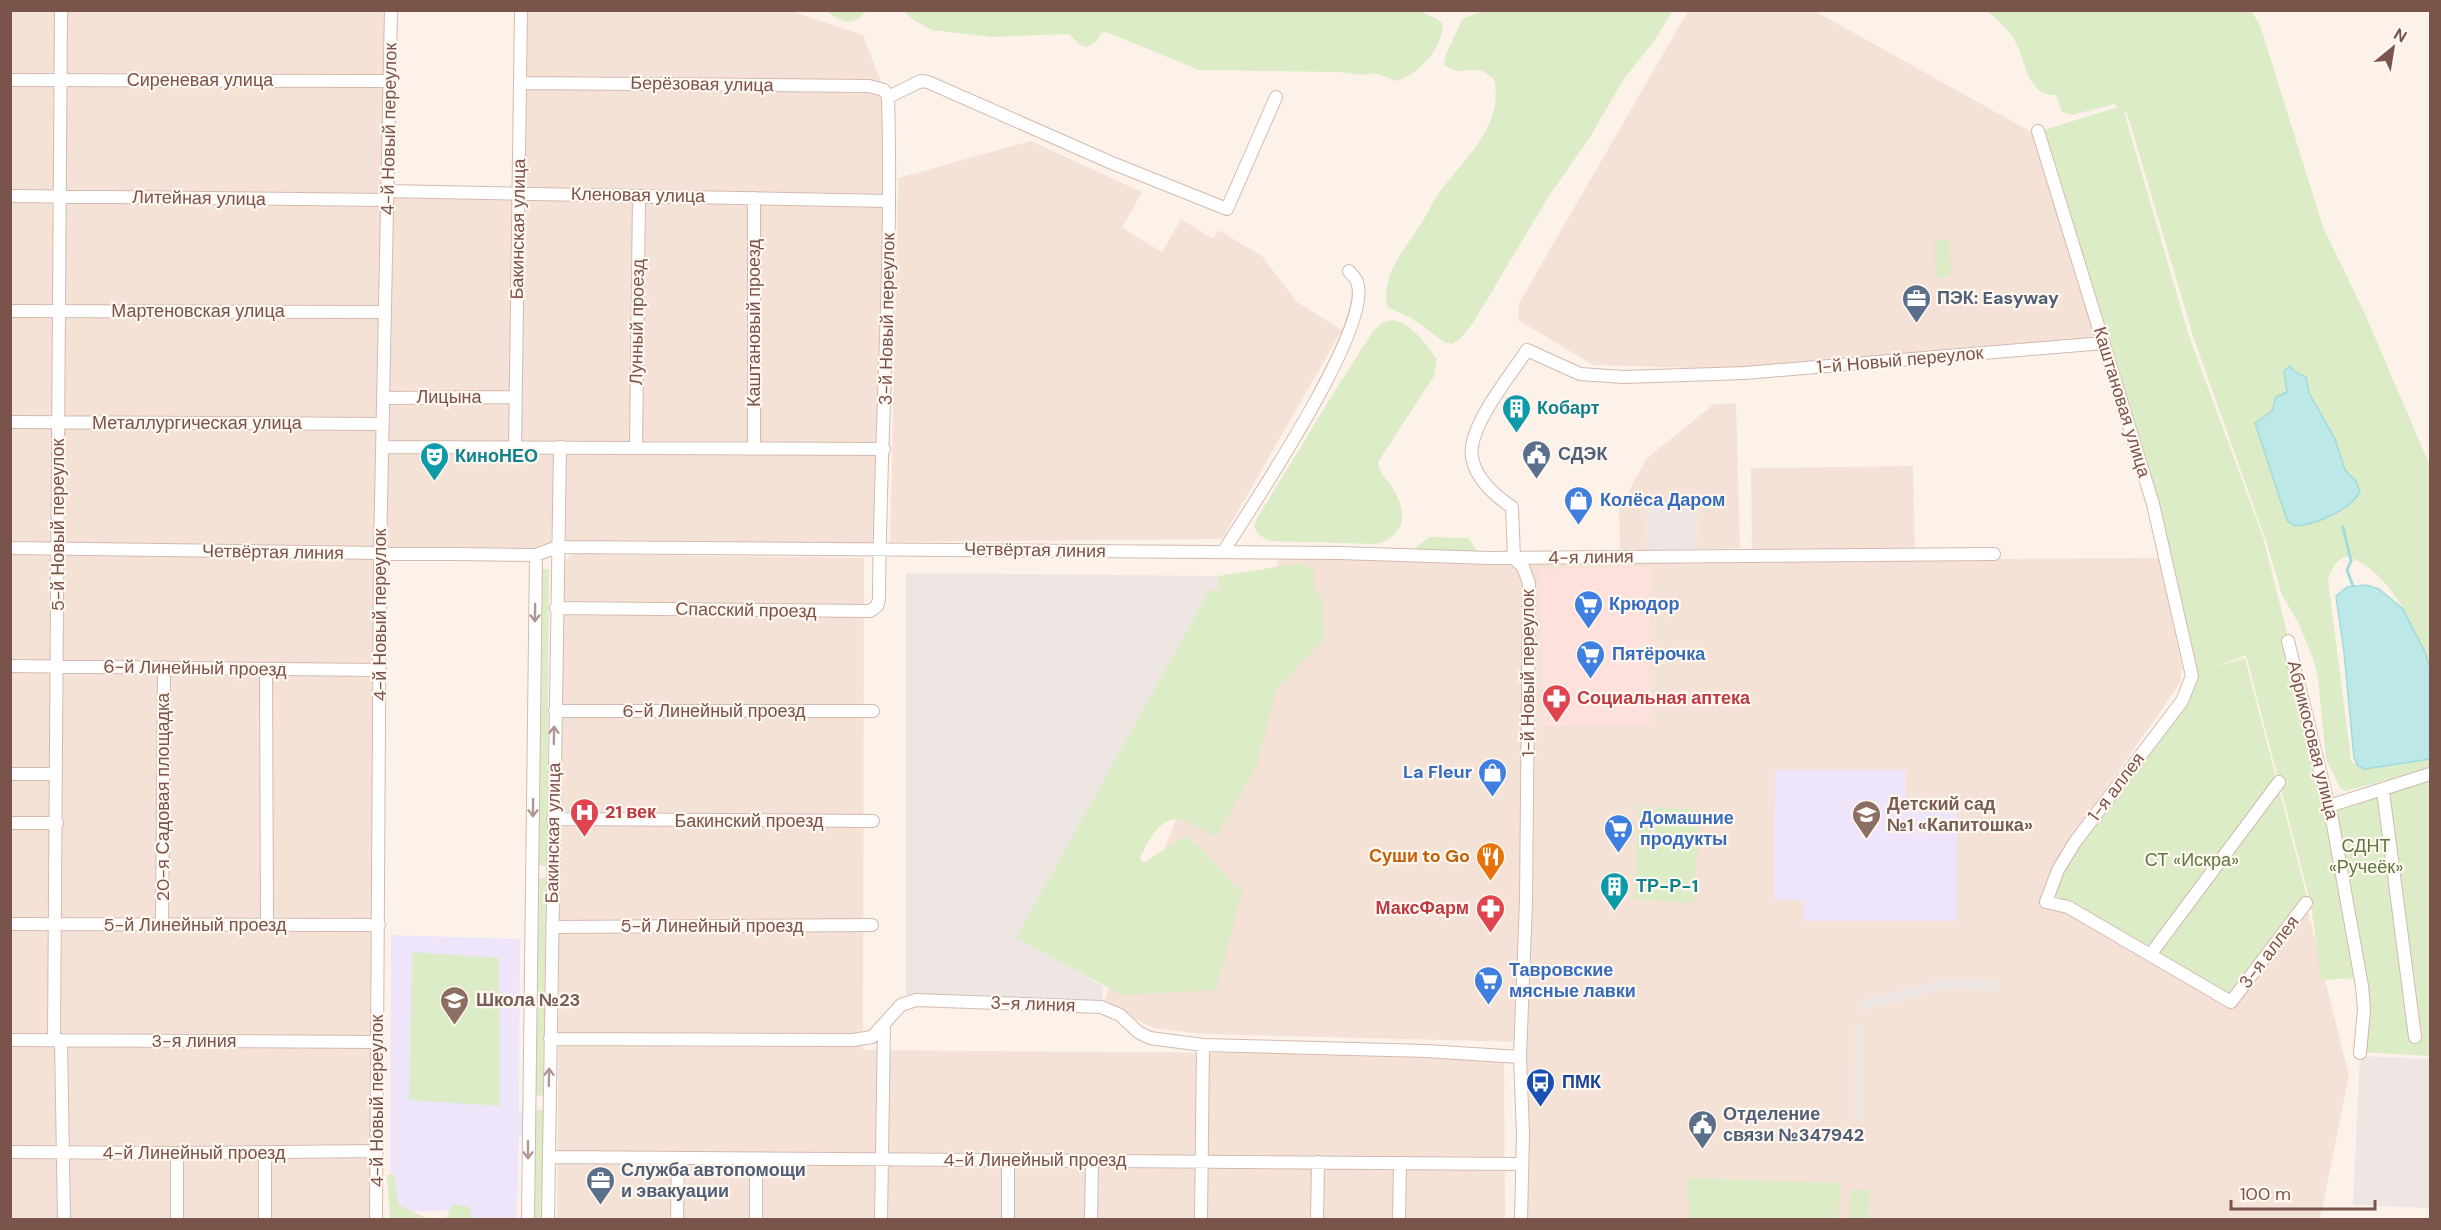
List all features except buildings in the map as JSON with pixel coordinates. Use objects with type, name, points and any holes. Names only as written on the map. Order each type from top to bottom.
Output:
[{"type":"street","name":"5-й Новый переулок","points":[[61,10],[56,924],[58,1040],[64,1153],[64,1220]]},
{"type":"street","name":"4-й Новый переулок","points":[[376,1220],[382,447],[391,10]]},
{"type":"street","name":"Бакинская улица","points":[[514,448],[521,10]]},
{"type":"street","name":"Сиреневая улица","points":[[10,80],[390,81]]},
{"type":"street","points":[[886,94],[921,81],[928,82],[1112,163],[1227,209],[1276,97]]},
{"type":"street","name":"Берёзовая улица","points":[[520,83],[869,86],[886,94]]},
{"type":"street","name":"3-й Новый переулок","points":[[880,549],[890,161],[886,94]]},
{"type":"street","name":"Каштановая улица","points":[[2038,130],[2153,504],[2192,676]]},
{"type":"street","name":"Кленовая улица","points":[[387,195],[518,192],[888,201]]},
{"type":"street","name":"Литейная улица","points":[[10,196],[387,195]]},
{"type":"street","name":"Лунный проезд","points":[[636,448],[639,196]]},
{"type":"street","name":"Каштановый проезд","points":[[754,198],[754,448]]},
{"type":"street","points":[[1223,552],[1321,391],[1346,344],[1359,294],[1358,282],[1349,271]]},
{"type":"street","name":"Мартеновская улица","points":[[10,311],[385,312]]},
{"type":"street","name":"1-й Новый переулок","points":[[1521,1220],[1520,1058],[1526,901],[1529,583],[1523,567],[1514,558],[1512,507],[1490,490],[1478,473],[1472,457],[1472,449],[1480,422],[1527,350],[1580,374],[1624,377],[1745,374],[2104,343]]},
{"type":"street","name":"Лицына","points":[[383,398],[515,397]]},
{"type":"street","name":"Металлургическая улица","points":[[10,422],[383,424]]},
{"type":"street","points":[[382,447],[884,448]]},
{"type":"street","name":"Бакинская улица","points":[[548,1220],[560,447]]},
{"type":"street","points":[[536,555],[557,547]]},
{"type":"street","name":"Четвёртая линия","points":[[557,547],[1223,552],[1514,558]]},
{"type":"street","name":"Четвёртая линия","points":[[10,548],[536,555]]},
{"type":"street","name":"Спасский проезд","points":[[556,608],[870,611],[877,606],[879,598],[880,549]]},
{"type":"street","name":"4-я линия","points":[[1514,558],[1994,554]]},
{"type":"street","name":"Бакинская улица","points":[[528,1220],[536,555]]},
{"type":"street","name":"Абрикосовая улица","points":[[2288,641],[2329,806],[2362,986],[2364,1010],[2360,1053]]},
{"type":"street","name":"6-й Линейный проезд","points":[[10,666],[380,670]]},
{"type":"street","name":"20-я Садовая площадка","points":[[162,926],[164,667]]},
{"type":"street","points":[[266,669],[267,925]]},
{"type":"street","name":"1-я аллея","points":[[2150,955],[2068,907],[2046,902],[2058,870],[2074,842],[2182,701],[2192,676]]},
{"type":"street","name":"6-й Линейный проезд","points":[[555,711],[873,711]]},
{"type":"street","points":[[10,774],[56,774]]},
{"type":"street","points":[[2329,806],[2383,791],[2430,774]]},
{"type":"street","points":[[2150,955],[2279,782]]},
{"type":"street","points":[[2383,791],[2415,1037]]},
{"type":"street","name":"Бакинский проезд","points":[[554,819],[873,821]]},
{"type":"street","points":[[10,823],[57,823]]},
{"type":"street","points":[[532,871],[553,871]]},
{"type":"street","name":"3-я аллея","points":[[2150,955],[2231,1002],[2306,903]]},
{"type":"street","name":"5-й Линейный проезд","points":[[10,924],[379,925]]},
{"type":"street","name":"5-й Линейный проезд","points":[[552,927],[872,925]]},
{"type":"street","name":"3-я линия","points":[[550,1039],[854,1040],[872,1037],[901,1005],[916,1000],[1101,1007],[1120,1015],[1138,1032],[1150,1038],[1203,1045],[1426,1051],[1520,1058]]},
{"type":"street","points":[[881,1220],[884,1025]]},
{"type":"street","name":"3-я линия","points":[[10,1040],[378,1041]]},
{"type":"street","points":[[1201,1220],[1203,1045]]},
{"type":"street","points":[[529,1100],[549,1101]]},
{"type":"street","name":"4-й Линейный проезд","points":[[10,1152],[377,1151]]},
{"type":"street","points":[[177,1153],[177,1220]]},
{"type":"street","points":[[265,1153],[265,1220]]},
{"type":"street","name":"4-й Линейный проезд","points":[[549,1157],[1522,1164]]},
{"type":"street","points":[[677,1220],[678,1158]]},
{"type":"street","points":[[756,1159],[756,1220]]},
{"type":"street","points":[[1008,1160],[1008,1220]]},
{"type":"street","points":[[1091,1220],[1092,1161]]},
{"type":"street","points":[[1317,1220],[1318,1162]]},
{"type":"street","points":[[1399,1220],[1400,1162]]},
{"type":"shaded area","points":[[1813,10],[2033,133],[2097,339],[1736,369],[1593,365],[1518,320],[1519,303],[1688,11]]},
{"type":"shaded area","points":[[10,11],[388,11],[372,1219],[11,1219]]},
{"type":"shaded area","points":[[526,11],[791,11],[863,35],[884,90],[887,310],[880,549],[557,547],[536,555],[381,553],[387,191],[518,192]]},
{"type":"shaded area","points":[[1031,141],[1142,192],[1122,228],[1162,252],[1181,219],[1213,239],[1218,230],[1262,256],[1297,302],[1342,330],[1222,539],[890,542],[898,178]]},
{"type":"shaded area","points":[[1736,403],[1740,548],[1698,549],[1697,504],[1646,505],[1647,550],[1620,550],[1619,509],[1647,458],[1714,404]]},
{"type":"shaded area","points":[[1913,466],[1915,552],[1752,552],[1751,468]]},
{"type":"shaded area","points":[[1697,504],[1698,549],[1647,550],[1646,505]]},
{"type":"shaded area","points":[[573,554],[864,558],[863,1050],[1504,1055],[1505,1219],[557,1220],[562,563]]},
{"type":"shaded area","points":[[1280,558],[1503,562],[2161,558],[2182,668],[2180,683],[2065,848],[2306,903],[2349,1076],[2320,1219],[1524,1219],[1525,1042],[1202,1034],[1154,1028],[1104,1001]]},
{"type":"shaded area","points":[[1650,566],[1649,726],[1544,726],[1539,570]]},
{"type":"shaded area","points":[[906,573],[1218,576],[1219,589],[1209,591],[1017,937],[1103,986],[1102,1003],[906,995]]},
{"type":"shaded area","name":"Детский сад №1 «Капитошка»","points":[[1775,770],[1906,770],[1906,799],[1957,798],[1957,921],[1803,921],[1803,900],[1774,900]]},
{"type":"shaded area","name":"Школа №23","points":[[391,935],[520,939],[519,1113],[524,1113],[523,1136],[519,1136],[517,1219],[456,1219],[456,1211],[390,1211]]},
{"type":"shaded area","points":[[1945,978],[2001,980],[2000,991],[1946,989],[1862,1011],[1859,1000]]},
{"type":"shaded area","points":[[1855,1025],[1865,1026],[1863,1118],[1853,1118]]},
{"type":"shaded area","points":[[2360,1056],[2430,1059],[2430,1208],[2353,1205]]},
{"type":"green space","points":[[1418,10],[1443,24],[1442,33],[1428,59],[1414,72],[1397,81],[1374,73],[1362,75],[1338,72],[1199,70],[1106,32],[1101,33],[1096,42],[1087,47],[1080,45],[1069,34],[992,37],[932,30],[903,11]]},
{"type":"green space","points":[[826,11],[866,11],[856,20],[847,22]]},
{"type":"green space","points":[[1485,11],[1673,11],[1654,41],[1623,80],[1590,137],[1549,196],[1473,323],[1460,339],[1452,344],[1444,342],[1413,319],[1388,307],[1387,285],[1396,263],[1433,202],[1479,143],[1493,113],[1496,97],[1494,79],[1482,71],[1457,71],[1444,64],[1446,54],[1463,18]]},
{"type":"green space","points":[[1987,11],[2251,11],[2260,25],[2323,227],[2365,314],[2430,466],[2430,664],[2408,617],[2387,586],[2375,573],[2346,556],[2337,563],[2328,579],[2351,760],[2353,763],[2362,765],[2430,752],[2430,769],[2345,791],[2341,789],[2326,759],[2318,678],[2314,661],[2299,624],[2282,595],[2266,541],[2194,339],[2127,113],[2124,112],[2189,336],[2263,537],[2329,799],[2430,771],[2430,1056],[2357,1052],[2358,978],[2321,980],[2311,905],[2246,655],[2213,668],[2245,658],[2309,905],[2237,1002],[2048,901],[2072,847],[2182,701],[2192,676],[2153,504],[2044,130],[2118,107],[2114,104],[2072,115],[2062,112],[2056,95],[2046,94],[2033,84],[2015,41]]},
{"type":"green space","points":[[1949,240],[1951,277],[1936,278],[1935,241]]},
{"type":"green space","points":[[1392,320],[1412,330],[1437,359],[1434,376],[1378,462],[1401,508],[1402,516],[1398,530],[1386,541],[1376,544],[1269,541],[1258,534],[1254,527],[1256,520],[1374,330],[1383,322]]},
{"type":"green space","points":[[1430,537],[1468,538],[1478,552],[1412,550]]},
{"type":"green space","points":[[1302,563],[1314,571],[1313,585],[1322,600],[1324,638],[1275,692],[1256,767],[1216,837],[1194,824],[1177,819],[1163,824],[1157,830],[1140,858],[1143,863],[1185,836],[1196,843],[1242,892],[1216,990],[1122,995],[1016,938],[1209,591],[1219,589],[1218,576]]},
{"type":"green space","points":[[541,569],[549,569],[547,866],[539,866]]},
{"type":"green space","points":[[1639,806],[1699,810],[1694,903],[1634,899]]},
{"type":"green space","points":[[539,878],[546,878],[543,1096],[535,1095]]},
{"type":"green space","points":[[412,952],[499,958],[500,1106],[409,1100]]},
{"type":"green space","points":[[535,1110],[544,1110],[542,1219],[534,1220]]},
{"type":"green space","points":[[394,1174],[398,1204],[428,1219],[390,1219],[387,1175]]},
{"type":"green space","points":[[1688,1178],[1840,1183],[1838,1219],[1692,1219],[1689,1218]]},
{"type":"green space","points":[[1851,1189],[1870,1191],[1868,1219],[1849,1219]]},
{"type":"green space","points":[[452,1205],[469,1206],[473,1219],[446,1219]]},
{"type":"water","points":[[2290,366],[2295,372],[2306,377],[2309,393],[2335,439],[2345,470],[2356,481],[2360,492],[2348,505],[2331,516],[2312,523],[2294,526],[2287,520],[2255,423],[2272,411],[2276,397],[2287,392],[2284,371]]},
{"type":"water","points":[[2366,585],[2379,589],[2403,609],[2425,652],[2430,668],[2430,759],[2365,769],[2358,766],[2354,758],[2336,596],[2347,587]]},
{"type":"waterway","points":[[2343,527],[2351,561],[2347,570],[2353,586]]},
{"type":"place","name":"ПЭК: Easyway","points":[[1916,324]]},
{"type":"place","name":"Кобарт","points":[[1516,434]]},
{"type":"place","name":"СДЭК","points":[[1537,480]]},
{"type":"place","name":"КиноНЕО","points":[[434,482]]},
{"type":"place","name":"Колёса Даром","points":[[1579,526]]},
{"type":"place","name":"Крюдор","points":[[1588,630]]},
{"type":"place","name":"Пятёрочка","points":[[1591,680]]},
{"type":"place","name":"Социальная аптека","points":[[1556,724]]},
{"type":"place","name":"La Fleur","points":[[1493,798]]},
{"type":"place","name":"21 век","points":[[584,838]]},
{"type":"place","name":"Детский сад №1 «Капитошка»","points":[[1866,840]]},
{"type":"place","name":"Домашние продукты","points":[[1619,854]]},
{"type":"place","name":"Суши to Go","points":[[1491,882]]},
{"type":"place","name":"ТР-Р-1","points":[[1615,912]]},
{"type":"place","name":"МаксФарм","points":[[1490,934]]},
{"type":"place","name":"Тавровские мясные лавки","points":[[1488,1006]]},
{"type":"place","name":"Школа №23","points":[[455,1026]]},
{"type":"place","name":"ПМК","points":[[1541,1108]]},
{"type":"place","name":"Отделение связи №347942","points":[[1702,1150]]},
{"type":"place","name":"Служба автопомощи и эвакуации","points":[[600,1206]]},
{"type":"park label","name":"СДНТ «Ручеёк»","points":[[2366,856]]},
{"type":"park label","name":"СТ «Искра»","points":[[2192,860]]}]
